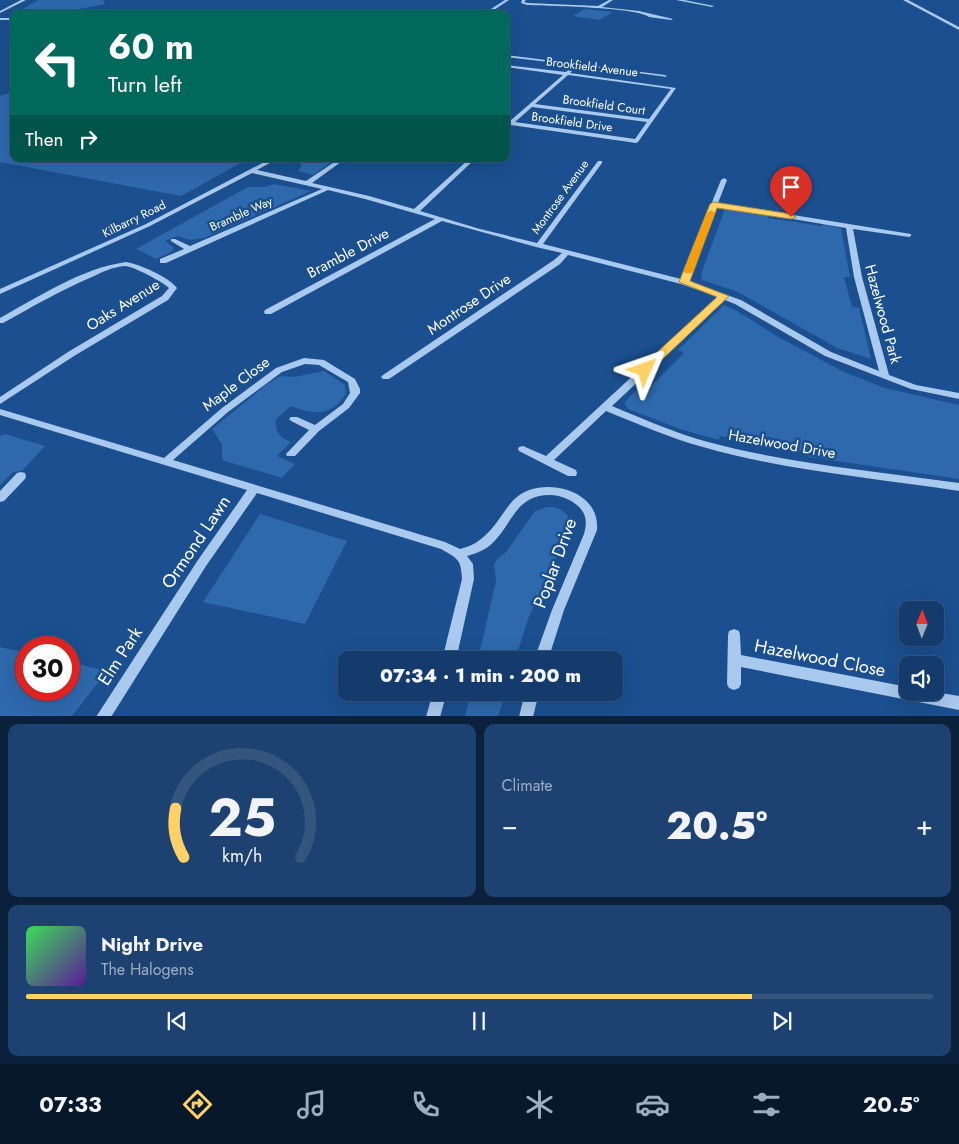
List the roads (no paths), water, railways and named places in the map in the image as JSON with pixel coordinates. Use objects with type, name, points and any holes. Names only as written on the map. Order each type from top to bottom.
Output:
[{"type":"street","points":[[0,12],[24,0]]},
{"type":"street","points":[[491,10],[506,0]]},
{"type":"street","points":[[524,0],[522,2],[527,4],[599,7],[622,13],[671,19]]},
{"type":"street","points":[[542,0],[587,7]]},
{"type":"street","points":[[599,7],[601,4],[611,0]]},
{"type":"street","points":[[678,0],[712,6]]},
{"type":"street","points":[[905,0],[959,29]]},
{"type":"street","points":[[510,56],[665,76]]},
{"type":"street","points":[[566,74],[578,64]]},
{"type":"street","name":"Brookfield Avenue","points":[[510,67],[674,88],[650,121]]},
{"type":"street","name":"Brookfield Court","points":[[510,122],[566,74]]},
{"type":"street","name":"Brookfield Court","points":[[531,105],[650,121],[636,141]]},
{"type":"street","name":"Brookfield Drive","points":[[510,123],[636,141]]},
{"type":"street","name":"Kilbarry Road","points":[[0,292],[148,225],[269,162]]},
{"type":"street","points":[[307,183],[338,162]]},
{"type":"street","points":[[416,211],[469,162]]},
{"type":"street","name":"Montrose Avenue","points":[[538,246],[600,162]]},
{"type":"street","name":"Hazelwood Park","points":[[253,171],[329,188],[538,246],[684,282],[747,306],[828,354],[885,378]]},
{"type":"street","points":[[684,282],[724,180]]},
{"type":"street","name":"Bramble Way","points":[[163,261],[329,188]]},
{"type":"street","points":[[714,204],[909,235]]},
{"type":"street","name":"Bramble Drive","points":[[268,312],[441,219]]},
{"type":"street","name":"Hazelwood Park","points":[[849,226],[858,277],[885,378]]},
{"type":"street","points":[[173,240],[190,249]]},
{"type":"street","name":"Montrose Drive","points":[[386,377],[557,262],[567,252]]},
{"type":"street","name":"Oaks Avenue","points":[[0,321],[112,266],[124,264],[135,266],[167,282],[173,288],[165,298],[71,354],[0,401]]},
{"type":"street","points":[[547,461],[724,296]]},
{"type":"street","name":"Maple Close","points":[[165,462],[248,392],[279,370],[297,362],[321,362],[348,378],[354,384],[355,393],[351,402],[316,429],[291,454]]},
{"type":"street","points":[[885,378],[914,387],[959,396]]},
{"type":"street","name":"Hazelwood Drive","points":[[606,407],[681,437],[718,448],[769,459],[959,487]]},
{"type":"street","points":[[3,416],[165,462],[445,546],[459,554],[467,564],[468,580],[451,651]]},
{"type":"street","points":[[294,419],[316,429]]},
{"type":"street","points":[[523,449],[572,473]]},
{"type":"street","points":[[0,498],[21,476]]},
{"type":"street","name":"Ormond Lawn","points":[[168,616],[254,489]]},
{"type":"street","name":"Poplar Drive","points":[[459,554],[475,549],[489,540],[514,505],[528,494],[544,491],[563,493],[578,500],[588,510],[592,522],[590,534],[561,602],[544,651]]},
{"type":"street","name":"Elm Park","points":[[102,716],[168,616]]},
{"type":"street","name":"Hazelwood Close","points":[[734,634],[734,684]]},
{"type":"street","name":"Hazelwood Close","points":[[734,660],[959,703]]},
{"type":"street","points":[[433,716],[437,701]]},
{"type":"street","points":[[526,716],[530,701]]}]
